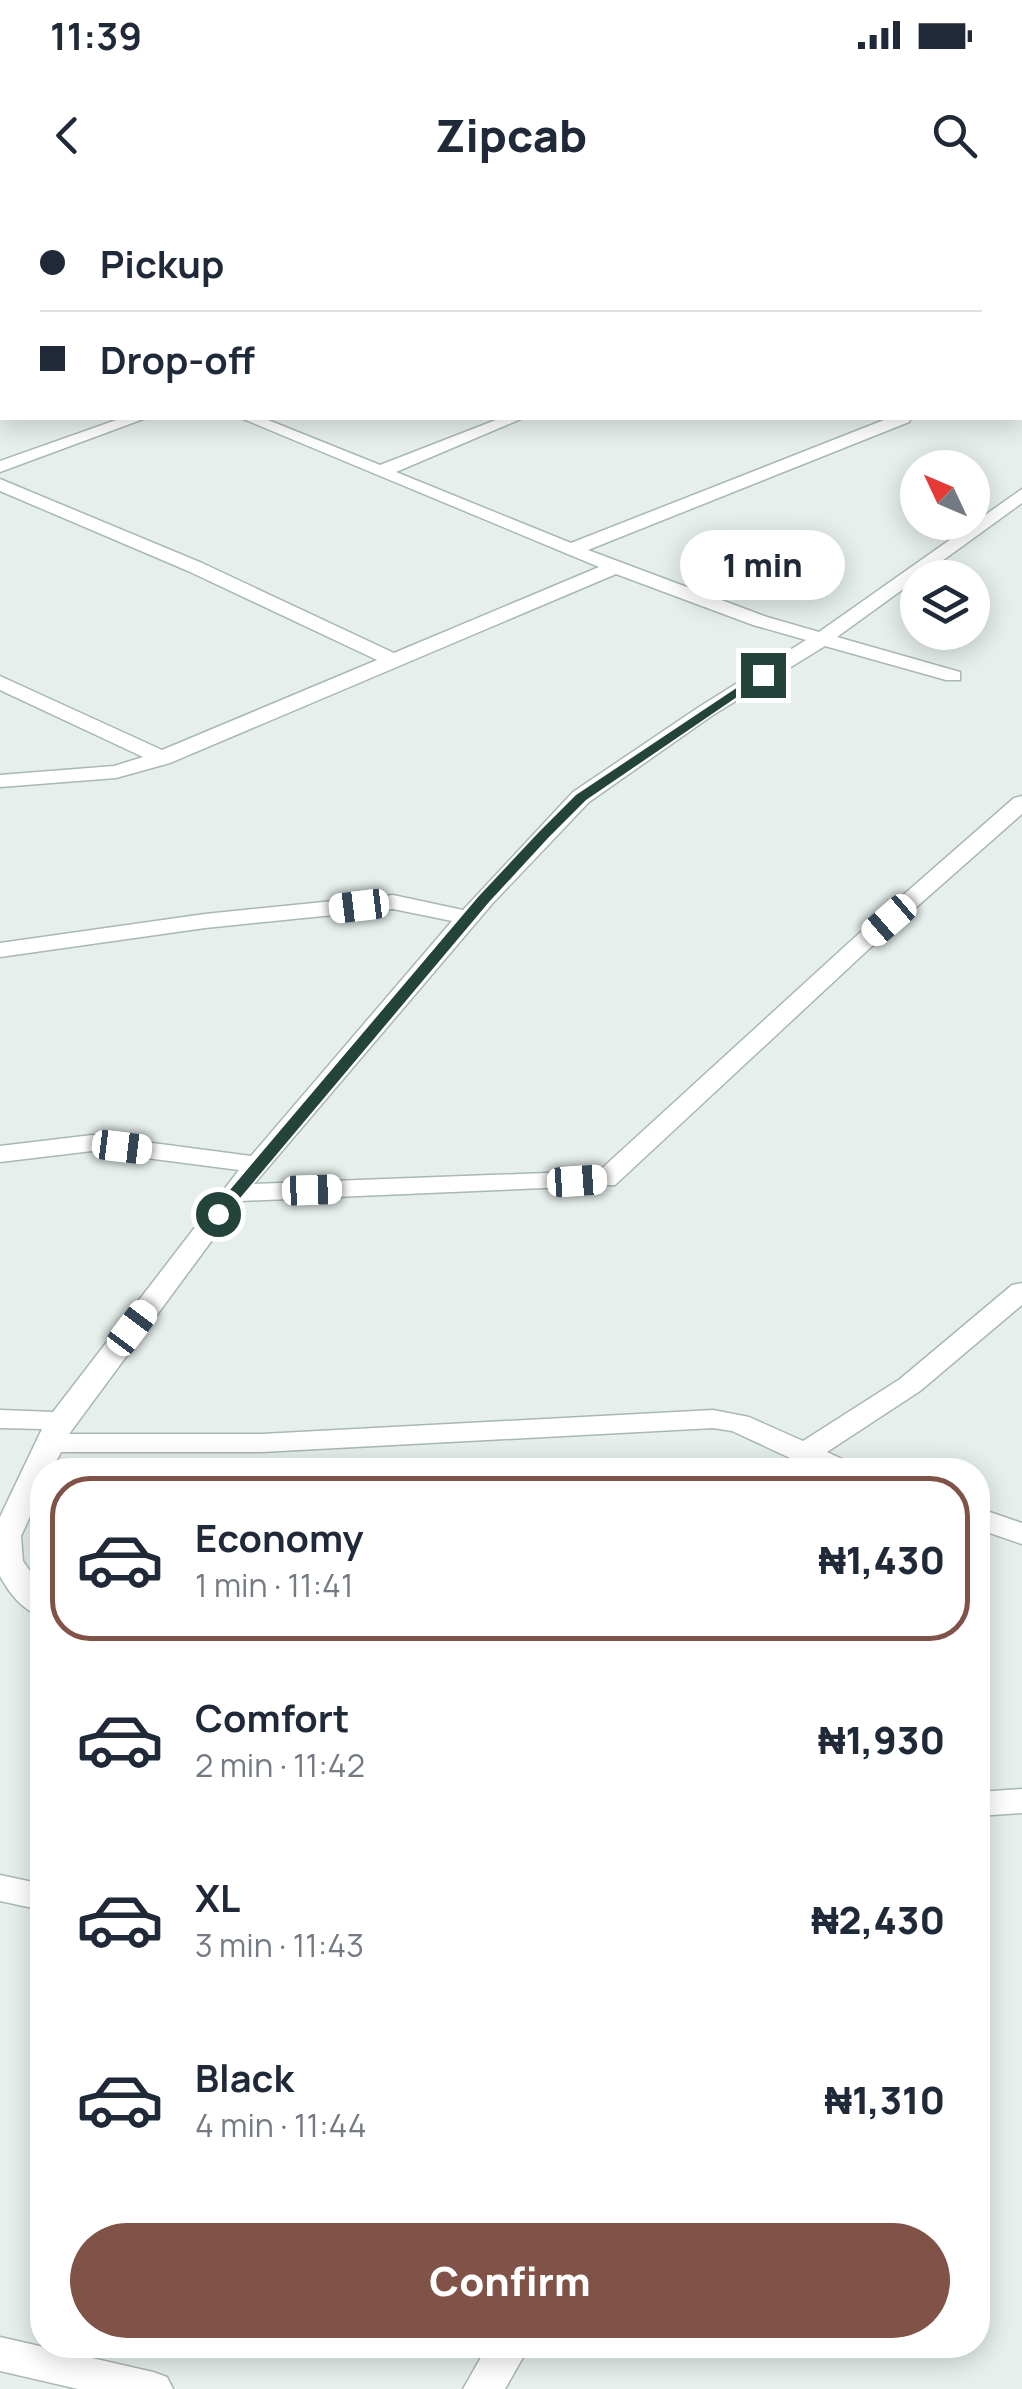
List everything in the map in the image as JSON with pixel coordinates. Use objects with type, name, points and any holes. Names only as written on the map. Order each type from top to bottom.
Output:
[{"type":"street","points":[[0,467],[130,420]]},
{"type":"street","points":[[254,420],[616,567],[820,640],[953,676]]},
{"type":"street","points":[[379,472],[511,420]]},
{"type":"street","points":[[570,550],[898,420]]},
{"type":"street","points":[[0,484],[195,566],[392,660]]},
{"type":"street","points":[[43,1458],[55,1432],[234,1193],[469,918],[581,798],[706,711],[820,640],[1022,494]]},
{"type":"street","points":[[0,782],[116,772],[162,758],[616,567]]},
{"type":"street","points":[[0,682],[162,758]]},
{"type":"street","points":[[234,1193],[606,1179],[862,943],[1022,804]]},
{"type":"street","points":[[0,950],[205,921],[393,902],[469,918]]},
{"type":"street","points":[[0,1154],[92,1144],[258,1165]]},
{"type":"street","points":[[804,1454],[910,1385],[1022,1291]]},
{"type":"street","points":[[0,1420],[55,1432],[262,1444],[713,1419],[739,1423],[813,1458]]},
{"type":"street","points":[[10,1584],[6,1536],[30,1485]]},
{"type":"street","points":[[990,1522],[1022,1534]]},
{"type":"street","points":[[990,1803],[1022,1800]]},
{"type":"street","points":[[0,1888],[30,1895]]},
{"type":"street","points":[[0,2354],[153,2389]]},
{"type":"street","points":[[483,2389],[502,2358]]},
{"type":"route","points":[[218,1214],[484,899],[543,835],[581,798],[763,675]]}]
